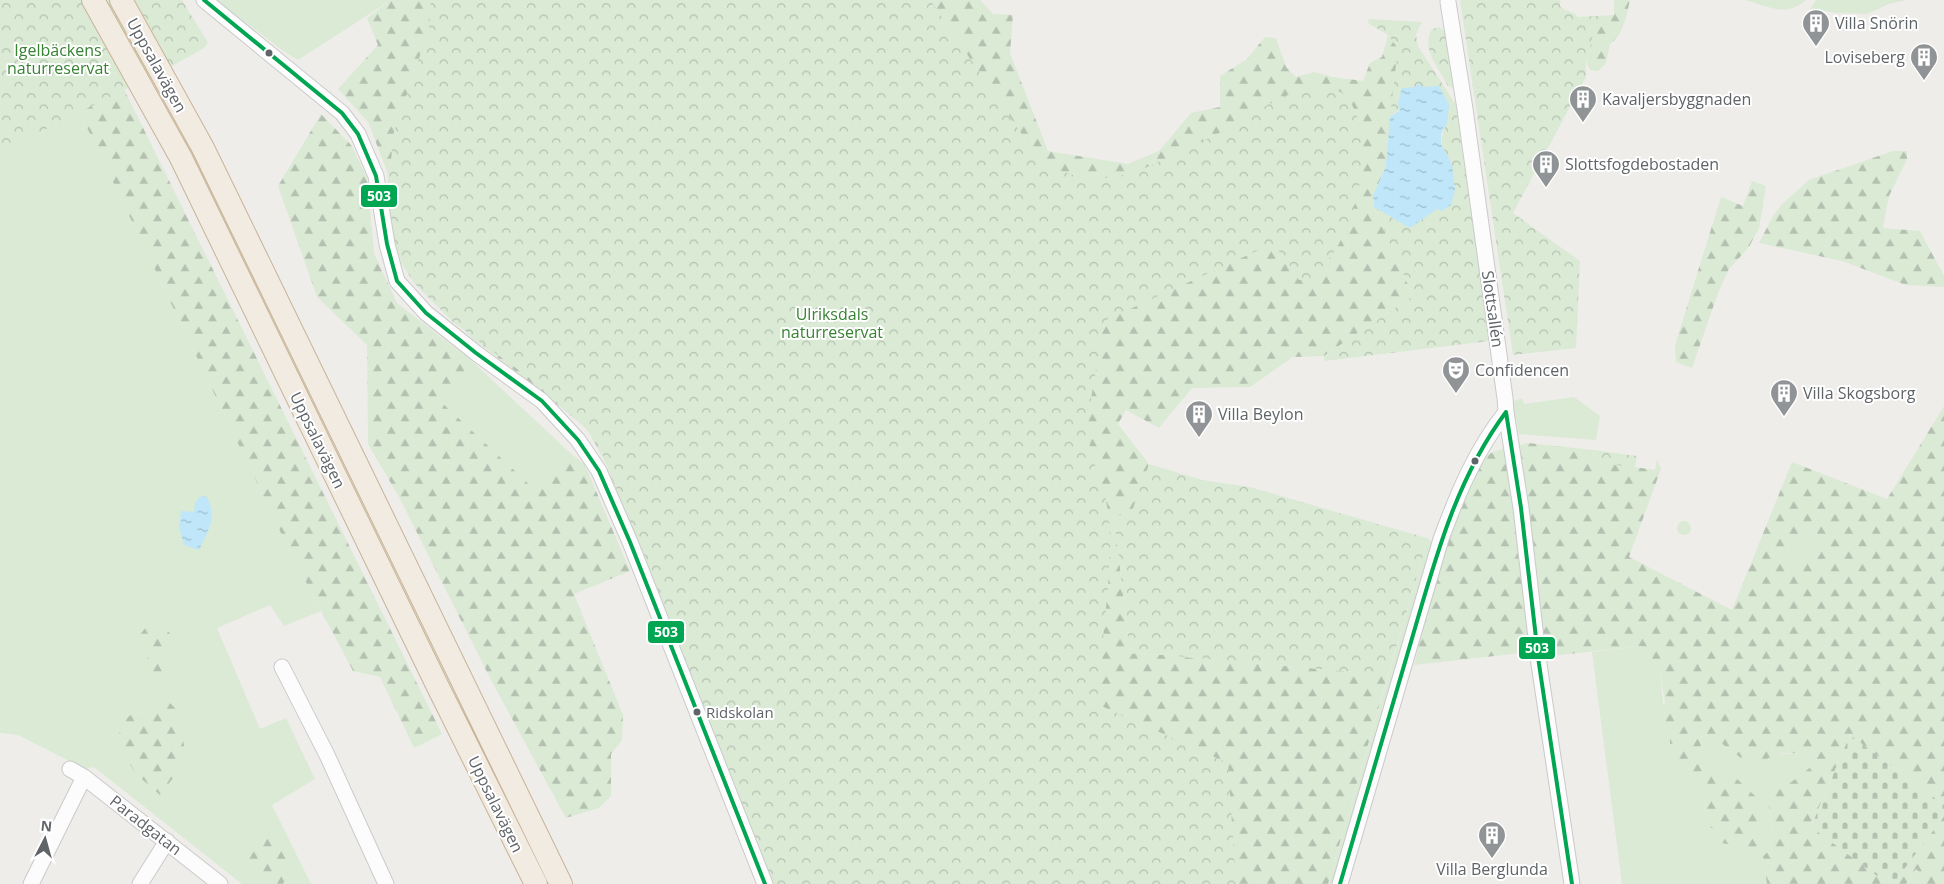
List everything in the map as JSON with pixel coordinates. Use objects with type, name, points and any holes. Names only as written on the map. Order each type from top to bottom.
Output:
[{"type":"highway","name":"Uppsalavägen","points":[[93,0],[181,158],[433,678],[536,884]]},
{"type":"highway","name":"Uppsalavägen","points":[[121,0],[203,148],[561,884]]},
{"type":"street","points":[[204,0],[342,113],[358,134],[376,176],[387,244],[397,280],[426,313],[542,402],[578,440],[599,472],[630,542],[765,884]]},
{"type":"street","name":"Slottsallén","points":[[1448,2],[1466,109],[1518,489],[1539,664],[1572,884]]},
{"type":"street","points":[[1340,884],[1441,539],[1460,487],[1489,433],[1506,412]]},
{"type":"street","points":[[282,667],[327,756],[386,884]]},
{"type":"street","name":"Paradgatan","points":[[70,769],[84,777],[220,884]]},
{"type":"street","points":[[31,884],[84,777]]},
{"type":"street","points":[[140,884],[166,841]]},
{"type":"green space","name":"Igelbäckens naturreservat","points":[[0,0],[182,0],[208,43],[204,48],[174,65],[0,152]]},
{"type":"green space","points":[[216,0],[391,0],[298,60]]},
{"type":"green space","name":"Ulriksdals naturreservat","points":[[391,0],[980,0],[993,14],[1013,15],[1010,53],[1048,151],[1128,164],[1159,151],[1191,113],[1220,107],[1220,76],[1247,59],[1265,37],[1276,38],[1286,67],[1296,77],[1314,72],[1363,81],[1370,63],[1382,57],[1388,35],[1398,48],[1386,166],[1373,197],[1374,207],[1413,296],[1324,356],[1293,357],[1250,387],[1192,388],[1159,428],[1126,410],[1118,424],[1149,464],[1131,515],[1114,516],[1130,653],[1388,675],[1328,884],[772,884],[607,466],[588,430],[472,338],[428,291],[397,242],[387,171],[368,122],[338,89],[378,45],[367,18]]},
{"type":"green space","name":"Ulriksdals naturreservat","points":[[431,0],[930,0],[1038,158],[1061,171],[1083,177],[1106,178],[1140,170],[1231,127],[1277,100],[1301,91],[1327,89],[1340,92],[1347,98],[1355,111],[1360,133],[1362,170],[1360,181],[1355,204],[1343,236],[1333,253],[1313,279],[1299,280],[1286,259],[1272,244],[1104,321],[1090,405],[1088,428],[1093,460],[1103,486],[1109,516],[1110,548],[1097,704],[1228,763],[1236,884],[773,884],[604,457],[584,425],[562,402],[453,322],[414,283],[402,264],[392,236],[387,201],[394,131],[429,29]]},
{"type":"green space","points":[[1460,0],[1560,0],[1560,6],[1578,17],[1614,15],[1595,28],[1586,61],[1586,77],[1513,213],[1580,261],[1576,348],[1513,355]]},
{"type":"green space","points":[[1614,0],[1630,0],[1624,24],[1618,36],[1610,44],[1606,63],[1598,71],[1591,70],[1586,61],[1595,28],[1614,15]]},
{"type":"green space","points":[[1745,0],[1806,0],[1791,8],[1777,9]]},
{"type":"green space","points":[[1816,0],[1907,0],[1889,4],[1867,14],[1838,13],[1810,9]]},
{"type":"green space","points":[[1369,19],[1422,22],[1416,34],[1418,46],[1456,105],[1489,341],[1324,361],[1324,356],[1413,296],[1374,207],[1410,228],[1452,164],[1442,144],[1442,135],[1447,123],[1422,87],[1417,87],[1400,109],[1390,117],[1398,48],[1388,35],[1368,23]]},
{"type":"green space","points":[[1439,27],[1445,32],[1455,89],[1448,86],[1429,50],[1429,36],[1432,29]]},
{"type":"green space","points":[[0,31],[51,102],[80,113],[289,550],[321,611],[284,626],[270,605],[217,628],[260,729],[286,718],[315,779],[272,805],[311,884],[242,884],[94,767],[85,769],[18,735],[0,733]],"holes":[[[134,712],[149,713],[117,744]]]},
{"type":"green space","points":[[117,75],[442,734],[414,748],[380,677],[353,671],[289,550],[80,113],[57,104]]},
{"type":"green space","points":[[321,114],[351,145],[367,177],[374,253],[397,303],[473,362],[439,400],[533,488],[568,451],[585,465],[630,571],[574,594],[623,715],[622,740],[611,754],[611,796],[599,808],[566,818],[491,680],[399,497],[368,444],[367,345],[317,297],[278,186]]},
{"type":"green space","points":[[1893,151],[1907,151],[1907,159],[1889,196],[1883,228],[1920,231],[1944,276],[1944,287],[1906,285],[1842,261],[1759,243],[1773,216],[1782,204],[1809,180]]},
{"type":"green space","points":[[1752,181],[1766,186],[1759,228],[1749,247],[1729,269],[1718,293],[1692,368],[1676,362],[1675,345],[1721,197],[1743,206]]},
{"type":"green space","points":[[473,362],[568,451],[533,488],[438,399]]},
{"type":"green space","points":[[1574,397],[1600,416],[1596,440],[1519,434],[1512,402],[1522,398],[1524,404]]},
{"type":"green space","points":[[1944,406],[1944,805],[1850,735],[1811,826],[1888,884],[1767,884],[1763,856],[1770,850],[1772,816],[1768,803],[1771,786],[1790,783],[1811,767],[1810,754],[1778,754],[1767,759],[1762,764],[1747,752],[1741,758],[1721,743],[1705,735],[1700,739],[1701,747],[1698,757],[1709,760],[1714,770],[1734,776],[1756,797],[1762,851],[1722,843],[1720,833],[1703,823],[1706,813],[1700,783],[1677,764],[1675,760],[1680,752],[1677,743],[1670,744],[1670,735],[1665,726],[1663,705],[1665,703],[1660,669],[1641,646],[1551,656],[1531,652],[1414,665],[1445,543],[1480,459],[1495,451],[1528,443],[1594,450],[1593,461],[1655,470],[1657,459],[1661,469],[1629,557],[1732,610],[1792,462],[1887,499]],"holes":[[[1804,532],[1815,539],[1820,549],[1821,553],[1817,559],[1802,561],[1797,559],[1791,565],[1778,560],[1781,549],[1792,549],[1794,540]]]},
{"type":"green space","points":[[1594,450],[1637,456],[1635,468],[1593,461]]},
{"type":"green space","points":[[1149,464],[1202,480],[1250,487],[1423,537],[1427,542],[1388,675],[1140,653],[1130,654],[1114,516],[1131,514]]},
{"type":"green space","points":[[1681,521],[1687,521],[1691,528],[1687,535],[1681,535],[1677,531],[1677,525]]},
{"type":"green space","points":[[1803,532],[1813,536],[1817,542],[1821,553],[1817,559],[1791,565],[1778,560],[1781,549]]},
{"type":"green space","points":[[1423,537],[1428,538],[1434,545],[1336,884],[1328,884],[1427,542]]},
{"type":"green space","points":[[152,622],[164,627],[175,639],[168,652],[164,673],[153,672],[146,664],[147,648],[140,643],[141,634]]},
{"type":"green space","points":[[1641,646],[1660,669],[1665,726],[1670,735],[1670,744],[1677,743],[1680,752],[1675,760],[1677,764],[1700,783],[1706,813],[1734,776],[1714,770],[1709,760],[1698,757],[1701,747],[1700,739],[1705,735],[1721,743],[1741,757],[1747,752],[1771,754],[1810,753],[1812,767],[1790,783],[1768,803],[1772,816],[1770,850],[1763,856],[1767,884],[1622,884],[1592,652]]},
{"type":"green space","points":[[165,698],[178,711],[185,751],[176,774],[160,795],[136,774],[117,744],[122,722],[134,712],[150,713]]},
{"type":"green space","points":[[1850,735],[1944,805],[1944,816],[1893,884],[1888,884],[1811,827]]},
{"type":"green space","points":[[1944,816],[1944,884],[1925,884],[1923,876],[1916,869],[1906,884],[1893,884]]},
{"type":"green space","points":[[274,829],[284,842],[293,863],[283,884],[269,884],[249,859],[264,833]]},
{"type":"green space","points":[[1916,869],[1923,876],[1925,884],[1906,884]]},
{"type":"water","points":[[1418,84],[1421,84],[1422,87],[1439,86],[1449,105],[1447,123],[1441,134],[1441,144],[1452,164],[1455,190],[1451,205],[1441,211],[1437,209],[1410,228],[1374,207],[1373,196],[1386,166],[1390,117],[1400,110],[1398,104],[1402,88],[1416,87]]},
{"type":"water","points":[[201,496],[207,497],[212,511],[212,518],[199,550],[184,545],[179,527],[181,511],[194,512],[195,503]]},
{"type":"transit line","name":"503","points":[[204,0],[342,113],[358,134],[376,176],[387,244],[397,281],[426,313],[476,353],[542,401],[578,440],[599,471],[630,542],[765,884]]},
{"type":"transit line","name":"503","points":[[1506,412],[1521,508],[1539,664],[1572,884]]},
{"type":"transit line","name":"503","points":[[1340,884],[1426,589],[1446,527],[1472,468],[1506,412]]},
{"type":"place","name":"Villa Snörin","points":[[1816,47]]},
{"type":"place","name":"Loviseberg","points":[[1924,81]]},
{"type":"place","name":"Kavaljersbyggnaden","points":[[1583,123]]},
{"type":"place","name":"Slottsfogdebostaden","points":[[1546,188]]},
{"type":"place","name":"Confidencen","points":[[1456,394]]},
{"type":"place","name":"Villa Skogsborg","points":[[1784,417]]},
{"type":"place","name":"Villa Beylon","points":[[1199,438]]},
{"type":"place","name":"Ridskolan","points":[[697,712]]},
{"type":"place","name":"Villa Berglunda","points":[[1492,859]]}]
